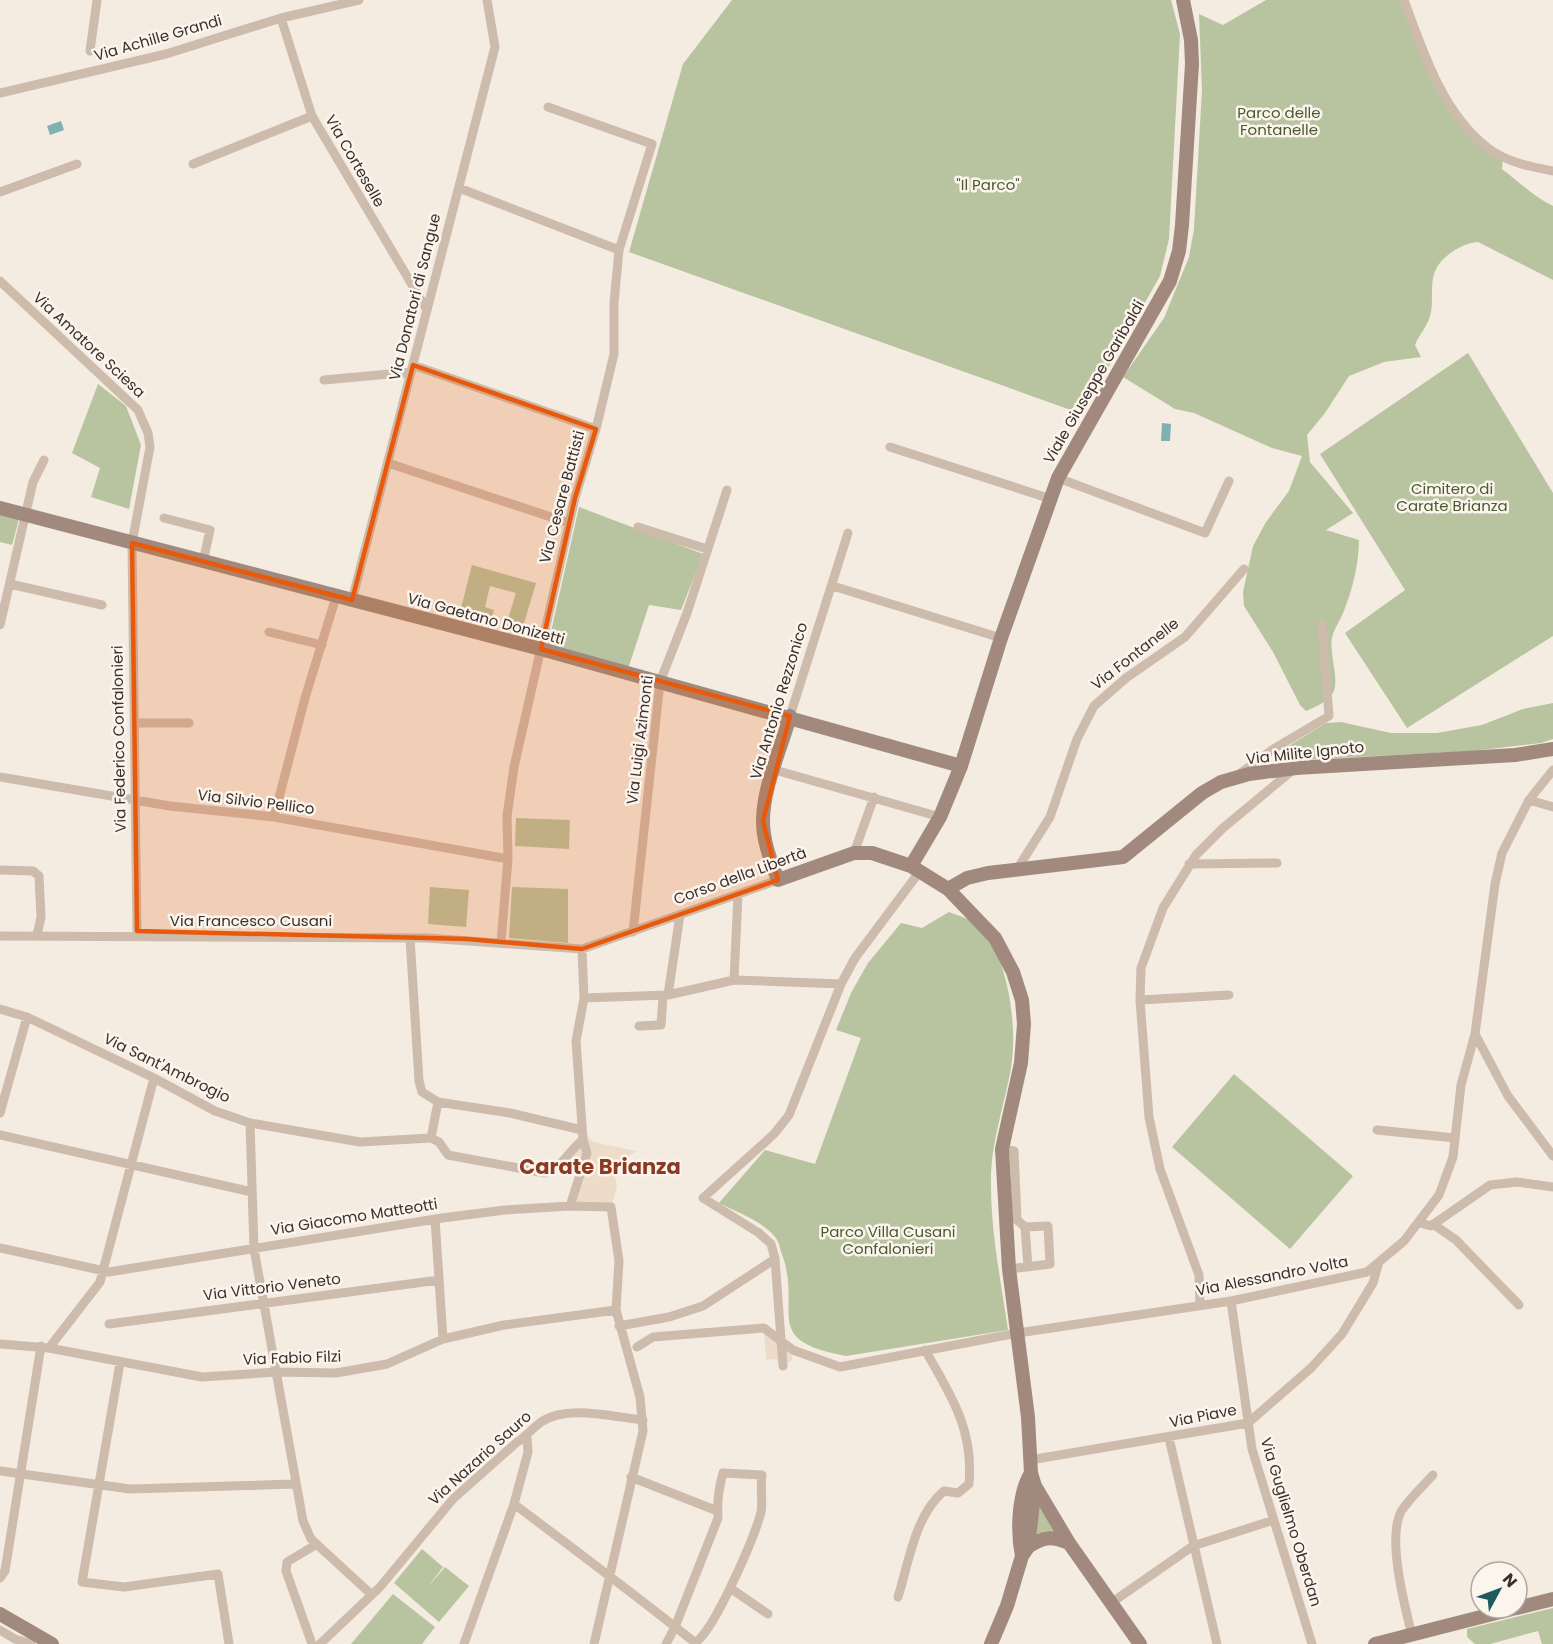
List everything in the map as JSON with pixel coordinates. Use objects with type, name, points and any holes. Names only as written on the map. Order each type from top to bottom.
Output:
[{"type":"main road","name":"Viale Giuseppe Garibaldi","points":[[915,869],[961,766],[1001,638],[1058,478],[1170,281],[1179,251],[1192,64],[1191,40],[1183,0]]},
{"type":"main road","name":"Via Gaetano Donizetti","points":[[0,508],[541,649],[790,716],[961,766]]},
{"type":"main road","name":"Via Antonio Rezzonico","points":[[778,880],[766,845],[763,821],[765,801],[790,716]]},
{"type":"main road","name":"Via Milite Ignoto","points":[[948,889],[977,875],[1123,857],[1202,793],[1234,778],[1296,768],[1515,755],[1553,749]]},
{"type":"main road","name":"Corso della Libertà","points":[[778,880],[854,853],[872,853],[915,869],[948,889],[995,938],[1013,972],[1022,1000],[1024,1024],[1021,1063],[1002,1149],[1009,1269],[1028,1417],[1032,1473],[1025,1552],[1007,1606],[991,1644]]},
{"type":"main road","points":[[1032,1473],[1069,1543],[1140,1644]]},
{"type":"main road","points":[[1025,1552],[1043,1538],[1050,1536],[1069,1543]]},
{"type":"main road","points":[[1529,1605],[1547,1600]]},
{"type":"main road","points":[[0,1614],[52,1644]]},
{"type":"main road","points":[[1375,1644],[1470,1620]]},
{"type":"main road","points":[[25,1630],[38,1644]]},
{"type":"street","points":[[90,51],[98,0]]},
{"type":"street","name":"Via Achille Grandi","points":[[0,93],[166,54],[281,18],[359,0]]},
{"type":"street","name":"Via Donatori di Sangue","points":[[352,600],[495,47],[487,0]]},
{"type":"street","points":[[1404,0],[1427,65],[1439,88],[1470,129],[1488,148],[1508,159],[1553,171]]},
{"type":"street","name":"Via Corteselle","points":[[281,18],[312,116],[427,310]]},
{"type":"street","name":"Via Cesare Battisti","points":[[501,942],[508,859],[507,816],[514,767],[569,523],[596,429],[614,354],[614,303],[620,250],[652,144],[548,107]]},
{"type":"street","points":[[193,164],[312,116]]},
{"type":"street","points":[[0,192],[77,164]]},
{"type":"street","points":[[459,188],[620,250]]},
{"type":"street","name":"Via Amatore Sciesa","points":[[0,281],[138,410],[148,433],[150,447],[132,543]]},
{"type":"street","points":[[324,380],[412,369],[596,429]]},
{"type":"street","points":[[890,447],[1051,499]]},
{"type":"street","points":[[0,625],[33,482],[44,460]]},
{"type":"street","points":[[388,463],[569,523]]},
{"type":"street","points":[[1058,478],[1205,533],[1229,481]]},
{"type":"street","name":"Via Luigi Azimonti","points":[[633,932],[660,682],[687,613],[727,490]]},
{"type":"street","points":[[164,518],[210,530],[203,562]]},
{"type":"street","points":[[638,527],[707,549]]},
{"type":"street","name":"Via Antonio Rezzonico","points":[[790,716],[848,533]]},
{"type":"street","name":"Via Federico Confalonieri","points":[[132,543],[137,935]]},
{"type":"street","name":"Via Fontanelle","points":[[1016,871],[1050,817],[1077,739],[1094,705],[1126,678],[1185,638],[1244,569]]},
{"type":"street","points":[[10,584],[102,605]]},
{"type":"street","points":[[832,586],[1001,638]]},
{"type":"street","points":[[274,817],[336,597]]},
{"type":"street","points":[[1234,778],[1275,748],[1329,716],[1322,624]]},
{"type":"street","points":[[269,632],[322,645]]},
{"type":"street","points":[[134,723],[189,723]]},
{"type":"street","points":[[1200,1305],[1199,1275],[1160,1169],[1152,1137],[1146,1094],[1140,1000],[1141,968],[1152,933],[1189,864],[1222,828],[1296,768]]},
{"type":"street","points":[[775,770],[940,817]]},
{"type":"street","name":"Via Alessandro Volta","points":[[637,1347],[653,1337],[765,1328],[793,1350],[840,1367],[1018,1333],[1231,1301],[1368,1272],[1420,1223],[1439,1195],[1448,1176],[1461,1085],[1475,1034],[1495,884],[1502,853],[1529,800],[1553,770]]},
{"type":"street","name":"Via Silvio Pellico","points":[[0,777],[135,800],[274,817],[508,859]]},
{"type":"street","points":[[854,853],[874,797]]},
{"type":"street","points":[[1529,800],[1553,807]]},
{"type":"street","points":[[1189,864],[1277,863]]},
{"type":"street","points":[[783,1366],[775,1259],[771,1244],[759,1233],[703,1198],[774,1134],[789,1115],[841,984],[855,958],[915,869]]},
{"type":"street","points":[[0,870],[33,871],[39,876],[41,917],[37,935]]},
{"type":"street","name":"Corso della Libertà","points":[[582,949],[778,880]]},
{"type":"street","points":[[734,980],[738,894]]},
{"type":"street","points":[[639,1026],[661,1025],[680,915]]},
{"type":"street","name":"Via Francesco Cusani","points":[[0,936],[410,938],[501,942],[582,949]]},
{"type":"street","points":[[410,938],[419,1082],[422,1092],[438,1102],[510,1113],[583,1135]]},
{"type":"street","points":[[570,1206],[587,1153],[583,1135],[576,1041],[584,998],[582,949]]},
{"type":"street","points":[[584,998],[666,996],[734,980],[841,984]]},
{"type":"street","points":[[1140,1000],[1229,994]]},
{"type":"street","name":"Via Sant'Ambrogio","points":[[0,1009],[27,1017],[154,1078],[215,1111],[250,1123],[360,1142],[431,1138]]},
{"type":"street","points":[[0,1113],[27,1017]]},
{"type":"street","points":[[1475,1034],[1509,1096],[1553,1156]]},
{"type":"street","points":[[0,1578],[5,1571],[20,1474],[45,1347],[94,1292],[103,1272],[154,1078]]},
{"type":"street","points":[[438,1102],[431,1138],[439,1142],[448,1155],[545,1173],[555,1170],[583,1135]]},
{"type":"street","points":[[250,1123],[254,1248],[303,1521],[311,1539],[372,1595]]},
{"type":"street","points":[[1377,1130],[1455,1138]]},
{"type":"street","points":[[0,1135],[252,1192]]},
{"type":"street","points":[[1002,1149],[1014,1151],[1017,1220],[1025,1227],[1048,1226],[1050,1264],[1009,1269]]},
{"type":"street","points":[[1420,1223],[1427,1226],[1433,1224],[1490,1185],[1517,1182],[1553,1187]]},
{"type":"street","name":"Via Giacomo Matteotti","points":[[103,1272],[435,1219],[570,1206],[611,1207],[619,1261],[616,1310]]},
{"type":"street","points":[[435,1219],[443,1340]]},
{"type":"street","points":[[1433,1224],[1456,1240],[1519,1305]]},
{"type":"street","points":[[1025,1227],[1028,1267]]},
{"type":"street","points":[[0,1248],[103,1272]]},
{"type":"street","points":[[619,1326],[669,1317],[703,1306],[775,1259]]},
{"type":"street","name":"Via Piave","points":[[1032,1473],[1168,1438],[1248,1423],[1311,1368],[1342,1334],[1372,1283],[1378,1265]]},
{"type":"street","name":"Via Vittorio Veneto","points":[[109,1324],[439,1280]]},
{"type":"street","name":"Via Guglielmo Oberdan","points":[[1231,1301],[1252,1449],[1312,1644]]},
{"type":"street","points":[[594,1644],[608,1575],[641,1440],[643,1420],[634,1371],[622,1338],[616,1310]]},
{"type":"street","name":"Via Fabio Filzi","points":[[0,1344],[45,1347],[202,1377],[277,1372],[336,1373],[387,1364],[443,1340],[504,1325],[616,1310]]},
{"type":"street","points":[[622,1338],[637,1347],[634,1371]]},
{"type":"street","points":[[898,1597],[917,1536],[932,1501],[944,1491],[958,1493],[969,1484],[971,1460],[956,1403],[925,1350]]},
{"type":"street","points":[[120,1363],[82,1582],[124,1587],[218,1574],[229,1644]]},
{"type":"street","name":"Via Nazario Sauro","points":[[320,1644],[372,1595],[453,1499],[516,1443],[527,1437],[541,1422],[565,1414],[643,1420]]},
{"type":"street","points":[[465,1641],[490,1577],[514,1504],[528,1452],[527,1437]]},
{"type":"street","points":[[1168,1438],[1217,1644]]},
{"type":"street","points":[[0,1471],[98,1485],[153,1490],[295,1484]]},
{"type":"street","points":[[514,1504],[608,1575],[675,1627],[693,1641],[699,1641],[730,1588],[761,1511],[762,1475],[723,1473],[720,1498],[715,1510],[718,1518],[675,1627],[666,1644]]},
{"type":"street","points":[[1412,1635],[1396,1563],[1396,1542],[1401,1512],[1433,1474]]},
{"type":"street","points":[[631,1477],[715,1510]]},
{"type":"street","points":[[1111,1603],[1193,1546],[1274,1520]]},
{"type":"street","points":[[312,1644],[286,1571],[288,1562],[317,1544]]},
{"type":"street","points":[[730,1588],[768,1614]]},
{"type":"street","points":[[0,1630],[15,1639],[31,1644]]},
{"type":"highlighted area","points":[[413,365],[596,429],[575,498],[541,649],[790,716],[763,821],[778,880],[582,949],[467,939],[137,931],[132,543],[352,600]]},
{"type":"green space","name":"\"Il Parco\"","points":[[732,0],[1171,0],[1180,34],[1169,239],[1160,276],[1082,414],[629,252],[683,64]]},
{"type":"green space","name":"Parco delle Fontanelle","points":[[1266,0],[1404,0],[1427,65],[1470,129],[1503,156],[1502,169],[1553,206],[1553,280],[1478,242],[1465,245],[1452,252],[1441,262],[1434,274],[1430,316],[1415,345],[1421,357],[1384,362],[1349,376],[1325,413],[1307,435],[1310,462],[1353,513],[1326,530],[1359,540],[1359,548],[1351,592],[1332,638],[1335,688],[1328,699],[1306,711],[1300,705],[1273,652],[1244,606],[1243,592],[1253,546],[1266,522],[1289,491],[1302,456],[1272,448],[1194,413],[1175,409],[1123,377],[1164,318],[1189,257],[1194,229],[1202,90],[1199,14],[1223,25]]},
{"type":"green space","name":"Cimitero di Carate Brianza","points":[[1468,353],[1553,493],[1553,636],[1407,728],[1345,633],[1405,590],[1320,454]]},
{"type":"green space","points":[[98,384],[126,406],[141,445],[129,509],[91,497],[100,468],[72,453]]},
{"type":"green space","points":[[579,507],[703,554],[681,610],[649,605],[628,669],[548,645]]},
{"type":"green space","points":[[0,513],[19,519],[12,545],[0,542]]},
{"type":"green space","points":[[472,565],[536,583],[522,630],[506,625],[516,593],[490,586],[485,607],[494,610],[491,621],[460,612]]},
{"type":"green space","points":[[1553,703],[1553,739],[1541,743],[1471,751],[1283,761],[1279,756],[1282,750],[1326,723],[1341,722],[1391,733],[1437,733],[1482,725],[1523,709]]},
{"type":"green space","points":[[516,818],[570,820],[569,849],[515,846]]},
{"type":"green space","points":[[430,887],[469,890],[466,927],[428,924]]},
{"type":"green space","points":[[512,887],[568,889],[568,943],[509,938]]},
{"type":"green space","name":"Parco Villa Cusani Confalonieri","points":[[949,912],[971,921],[986,935],[996,951],[1003,970],[1012,1012],[1011,1068],[991,1170],[991,1203],[1008,1330],[846,1356],[819,1349],[802,1342],[793,1332],[789,1321],[787,1275],[776,1239],[770,1231],[756,1222],[719,1203],[765,1150],[815,1164],[861,1038],[836,1030],[851,993],[868,963],[901,923],[922,928]]},
{"type":"green space","points":[[1234,1074],[1353,1176],[1290,1249],[1172,1147]]},
{"type":"green space","points":[[1038,1506],[1057,1530],[1057,1535],[1047,1531],[1034,1535]]},
{"type":"green space","points":[[422,1549],[443,1567],[427,1588],[445,1567],[469,1586],[439,1622],[394,1583]]},
{"type":"green space","points":[[393,1594],[435,1627],[422,1644],[351,1644]]},
{"type":"green space","points":[[1553,1608],[1553,1644],[1542,1644],[1538,1631],[1490,1644],[1475,1644],[1467,1637],[1467,1629],[1504,1620],[1529,1620],[1529,1614]]},
{"type":"shaded area","points":[[582,1130],[593,1142],[636,1151],[613,1168],[617,1187],[611,1207],[574,1204],[587,1165],[573,1158],[574,1146]]},
{"type":"shaded area","points":[[764,1328],[793,1350],[792,1360],[783,1366],[776,1359],[766,1360]]},
{"type":"water","points":[[61,121],[64,130],[50,135],[47,126]]},
{"type":"water","points":[[1162,423],[1171,424],[1170,441],[1161,441]]},
{"type":"district","name":"Carate Brianza","points":[[600,1167]]}]
